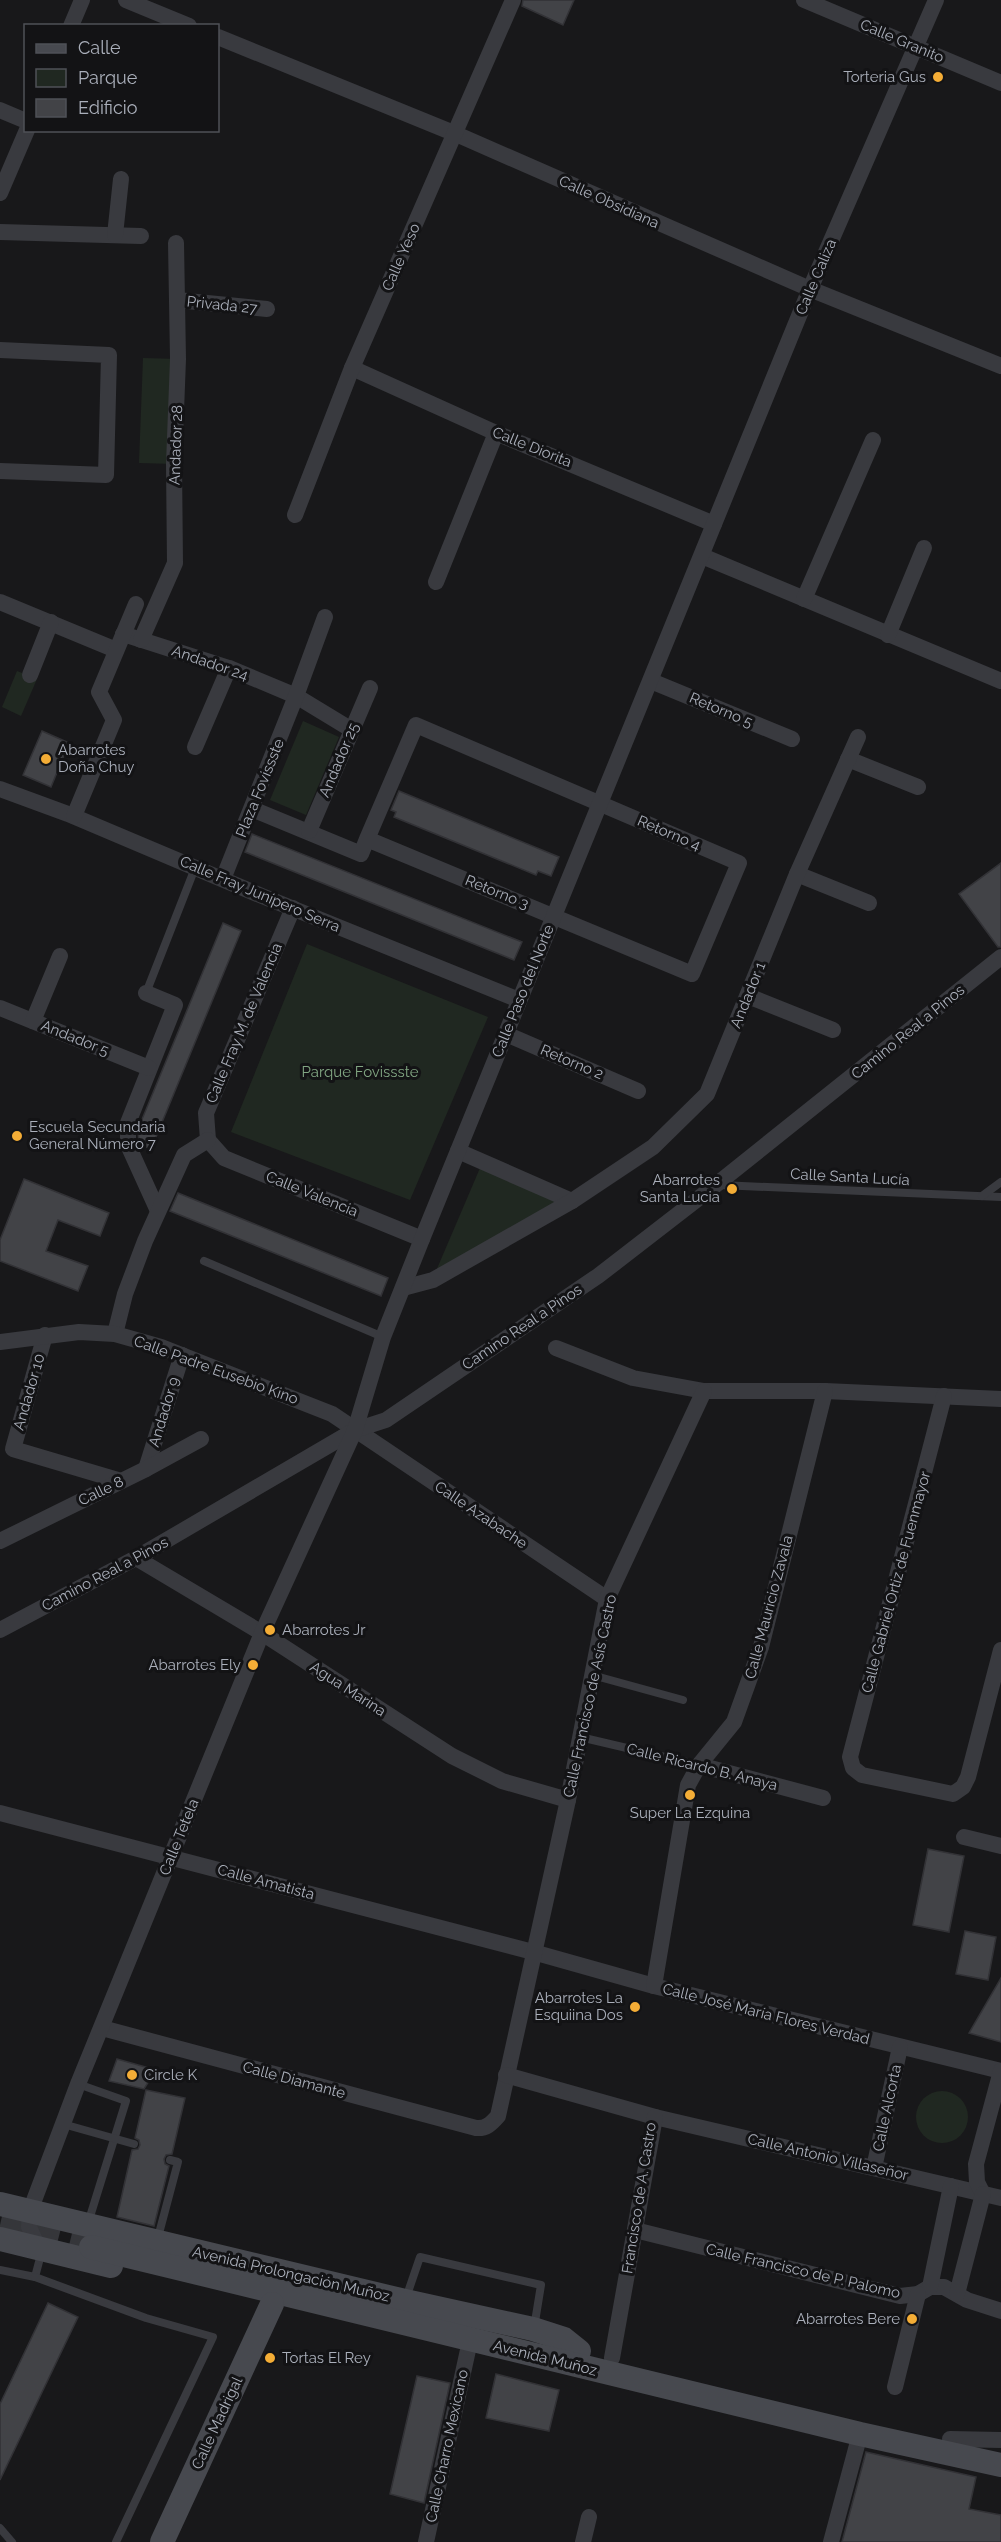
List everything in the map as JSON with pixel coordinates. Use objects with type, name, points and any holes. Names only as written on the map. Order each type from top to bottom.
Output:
[{"type":"street","points":[[72,24],[82,0]]},
{"type":"street","points":[[126,0],[184,24]]},
{"type":"street","name":"Calle Yeso","points":[[295,515],[352,368],[513,0]]},
{"type":"street","name":"Calle Granito","points":[[804,0],[1001,83]]},
{"type":"street","name":"Calle Caliza","points":[[702,556],[810,289],[936,0]]},
{"type":"street","name":"Calle Obsidiana","points":[[219,37],[456,134],[810,289],[1001,366]]},
{"type":"street","points":[[0,110],[24,120]]},
{"type":"street","points":[[0,194],[26,132]]},
{"type":"street","points":[[115,235],[121,179]]},
{"type":"street","points":[[0,232],[141,236]]},
{"type":"street","name":"Andador 28","points":[[141,640],[175,563],[176,243]]},
{"type":"street","name":"Privada 27","points":[[177,300],[267,309]]},
{"type":"street","points":[[0,350],[109,356],[106,475],[0,471]]},
{"type":"street","name":"Calle Diorita","points":[[352,368],[496,433],[714,524]]},
{"type":"street","points":[[436,582],[496,433]]},
{"type":"street","points":[[804,599],[873,440]]},
{"type":"street","points":[[888,635],[924,548]]},
{"type":"street","points":[[702,556],[1001,681]]},
{"type":"street","name":"Calle Paso del Norte","points":[[355,1430],[383,1337],[702,556]]},
{"type":"street","name":"Andador 24","points":[[0,602],[51,622],[120,642],[141,640],[229,668],[296,696],[352,730]]},
{"type":"street","points":[[74,816],[114,720],[99,692],[136,604]]},
{"type":"street","name":"Plaza Fovissste","points":[[223,879],[325,617]]},
{"type":"street","points":[[30,675],[51,622]]},
{"type":"street","points":[[195,747],[229,668]]},
{"type":"street","name":"Retorno 5","points":[[651,681],[792,739]]},
{"type":"street","name":"Andador 25","points":[[309,831],[370,688]]},
{"type":"street","name":"Retorno 4","points":[[367,839],[416,725],[739,863],[692,974]]},
{"type":"street","name":"Andador 1","points":[[403,1288],[433,1280],[572,1201],[653,1148],[707,1094],[797,874],[858,737]]},
{"type":"street","points":[[848,759],[918,787]]},
{"type":"street","name":"Calle Fray Junípero Serra","points":[[0,789],[74,816],[195,868],[519,1000]]},
{"type":"street","points":[[252,809],[361,854],[367,839]]},
{"type":"street","name":"Retorno 3","points":[[367,839],[692,974]]},
{"type":"street","points":[[797,874],[869,903]]},
{"type":"street","name":"Calle Fray M. de Valencia","points":[[208,1140],[206,1113],[293,908]]},
{"type":"street","points":[[33,1021],[60,956]]},
{"type":"street","name":"Camino Real a Pinos","points":[[0,1630],[136,1558],[355,1430],[386,1420],[598,1276],[717,1185],[1001,957]]},
{"type":"street","points":[[146,993],[175,1005],[128,1123],[128,1144],[158,1211]]},
{"type":"street","points":[[748,996],[833,1030]]},
{"type":"street","name":"Andador 5","points":[[0,1008],[149,1068]]},
{"type":"street","name":"Retorno 2","points":[[506,1034],[638,1091]]},
{"type":"street","points":[[115,1334],[125,1294],[158,1211],[184,1155],[208,1140]]},
{"type":"street","name":"Calle Valencia","points":[[208,1140],[224,1158],[422,1239]]},
{"type":"street","points":[[458,1151],[572,1201]]},
{"type":"street","name":"Calle Padre Eusebio Kino","points":[[0,1342],[79,1332],[115,1334],[136,1339],[332,1414],[355,1430]]},
{"type":"street","name":"Andador 10","points":[[45,1335],[13,1449],[121,1481]]},
{"type":"street","points":[[556,1348],[633,1378],[704,1391],[825,1390],[1001,1399]]},
{"type":"street","name":"Andador 9","points":[[146,1469],[182,1355]]},
{"type":"street","name":"Calle Mauricio Zavala","points":[[654,1986],[688,1785],[699,1765],[734,1722],[761,1647],[825,1390]]},
{"type":"street","name":"Calle Francisco de Asís Castro","points":[[487,2127],[498,2116],[568,1800],[607,1599],[704,1391]]},
{"type":"street","name":"Calle Gabriel Ortiz de Fuenmayor","points":[[944,1396],[850,1757],[854,1768],[862,1775],[953,1794],[963,1787],[968,1777],[1001,1650]]},
{"type":"street","name":"Calle Azabache","points":[[355,1430],[607,1599]]},
{"type":"street","name":"Calle Tetela","points":[[30,2211],[78,2084],[262,1633],[355,1430]]},
{"type":"street","name":"Calle 8","points":[[0,1541],[146,1469],[201,1438]]},
{"type":"street","name":"Agua Marina","points":[[136,1558],[262,1633],[452,1756],[502,1781],[568,1800]]},
{"type":"street","name":"Calle Ricardo B. Anaya","points":[[699,1765],[823,1798]]},
{"type":"street","name":"Calle Amatista","points":[[0,1813],[533,1952]]},
{"type":"street","points":[[964,1837],[1001,1846]]},
{"type":"street","name":"Calle José María Flores Verdad","points":[[533,1952],[654,1986],[1001,2071]]},
{"type":"street","name":"Calle Diamante","points":[[102,2028],[476,2128],[487,2127]]},
{"type":"street","name":"Calle Alcorta","points":[[874,2168],[900,2047]]},
{"type":"street","points":[[957,2294],[983,2194],[977,2182],[976,2164],[1001,2071]]},
{"type":"street","name":"Francisco de A. Castro","points":[[506,2075],[655,2117],[612,2358]]},
{"type":"street","name":"Calle Antonio Villaseñor","points":[[655,2117],[1001,2198]]},
{"type":"street","points":[[895,2387],[924,2290],[951,2186]]},
{"type":"street","name":"Avenida Prolongación Muñoz","points":[[0,2204],[30,2211],[90,2237],[157,2243],[534,2329],[564,2339],[576,2358]]},
{"type":"street","points":[[30,2211],[29,2227],[39,2249]]},
{"type":"street","name":"Calle Francisco de P. Palomo","points":[[635,2230],[900,2296],[944,2287],[978,2305],[1001,2311]]},
{"type":"street","name":"Avenida Muñoz","points":[[90,2237],[576,2358],[860,2434],[1001,2451]]},
{"type":"street","points":[[0,2239],[529,2364],[558,2368],[576,2358]]},
{"type":"street","name":"Calle Madrigal","points":[[162,2542],[272,2304]]},
{"type":"street","name":"Calle Charro Mexicano","points":[[426,2542],[468,2350]]},
{"type":"street","name":"Avenida Muñoz","points":[[576,2358],[612,2358],[951,2446],[1001,2465]]},
{"type":"street","points":[[831,2542],[860,2434]]},
{"type":"street","points":[[951,2446],[1001,2440]]},
{"type":"street","points":[[951,2446],[1001,2474]]},
{"type":"street","points":[[583,2542],[589,2517]]},
{"type":"lane","points":[[146,993],[195,868]]},
{"type":"lane","points":[[982,1196],[1001,1182]]},
{"type":"lane","name":"Calle Santa Lucía","points":[[717,1185],[1001,1197]]},
{"type":"lane","points":[[204,1261],[383,1337]]},
{"type":"lane","points":[[592,1675],[683,1700]]},
{"type":"lane","name":"Calle Ricardo B. Anaya","points":[[580,1737],[699,1765]]},
{"type":"lane","points":[[78,2084],[126,2101],[114,2138],[90,2237]]},
{"type":"lane","points":[[63,2124],[134,2144]]},
{"type":"lane","points":[[157,2243],[178,2162],[171,2160]]},
{"type":"lane","points":[[35,2277],[40,2258],[39,2249]]},
{"type":"lane","points":[[405,2301],[420,2257],[541,2285],[534,2329]]},
{"type":"lane","points":[[0,2270],[35,2277],[146,2318],[213,2337],[116,2542]]},
{"type":"lane","points":[[0,2528],[12,2542]]},
{"type":"green space","points":[[143,358],[178,359],[174,464],[139,463]]},
{"type":"green space","points":[[17,671],[37,679],[21,716],[2,707]]},
{"type":"green space","points":[[303,721],[339,737],[306,815],[270,800]]},
{"type":"green space","name":"Parque Fovissste","points":[[307,944],[488,1017],[410,1200],[231,1132]]},
{"type":"green space","points":[[480,1168],[559,1202],[436,1271]]},
{"type":"green space","points":[[942,2091],[952,2093],[960,2099],[966,2107],[968,2117],[966,2127],[960,2135],[952,2141],[942,2143],[932,2141],[924,2135],[918,2127],[916,2117],[918,2107],[924,2099],[932,2093]]},
{"type":"building","points":[[523,0],[574,0],[563,25],[522,6]]},
{"type":"building","name":"Abarrotes Doña Chuy","points":[[42,731],[69,743],[51,787],[23,775]]},
{"type":"building","points":[[399,791],[559,857],[551,876],[538,871],[536,875],[394,817],[396,812],[391,810]]},
{"type":"building","points":[[252,834],[522,942],[514,960],[245,852]]},
{"type":"building","points":[[1001,863],[1001,947],[998,947],[959,894]]},
{"type":"building","points":[[223,923],[241,931],[151,1149],[139,1144],[138,1129]]},
{"type":"building","points":[[24,1179],[109,1213],[100,1236],[58,1220],[46,1251],[88,1266],[78,1291],[0,1261],[0,1240]]},
{"type":"building","points":[[178,1193],[388,1278],[381,1296],[170,1211]]},
{"type":"building","points":[[928,1849],[964,1856],[949,1932],[913,1925]]},
{"type":"building","points":[[965,1931],[996,1937],[988,1980],[956,1974]]},
{"type":"building","points":[[1001,1978],[1001,2042],[969,2033]]},
{"type":"building","name":"Circle K","points":[[117,2059],[156,2070],[144,2089],[109,2081]]},
{"type":"building","points":[[146,2090],[185,2098],[172,2154],[166,2155],[164,2159],[165,2164],[169,2166],[154,2226],[117,2217],[132,2150],[138,2149],[140,2145],[139,2140],[135,2138]]},
{"type":"building","points":[[48,2303],[78,2317],[0,2480],[0,2404]]},
{"type":"building","points":[[496,2374],[559,2390],[549,2431],[486,2418]]},
{"type":"building","points":[[417,2376],[450,2383],[424,2503],[390,2494]]},
{"type":"building","points":[[866,2452],[976,2477],[969,2509],[1001,2515],[1001,2542],[842,2542]]},
{"type":"tunnel","points":[[0,2225],[53,2237]]},
{"type":"tunnel","points":[[37,2225],[93,2239]]},
{"type":"place","name":"Torteria Gus","points":[[938,77]]},
{"type":"place","name":"Abarrotes Doña Chuy","points":[[46,759]]},
{"type":"place","name":"Escuela Secundaria General Número 7","points":[[17,1136]]},
{"type":"place","name":"Abarrotes Santa Lucia","points":[[732,1189]]},
{"type":"place","name":"Abarrotes Jr","points":[[270,1630]]},
{"type":"place","name":"Abarrotes Ely","points":[[253,1665]]},
{"type":"place","name":"Super La Ezquina","points":[[690,1795]]},
{"type":"place","name":"Abarrotes La Esquiina Dos","points":[[635,2007]]},
{"type":"place","name":"Circle K","points":[[132,2075]]},
{"type":"place","name":"Abarrotes Bere","points":[[912,2319]]},
{"type":"place","name":"Tortas El Rey","points":[[270,2358]]}]
